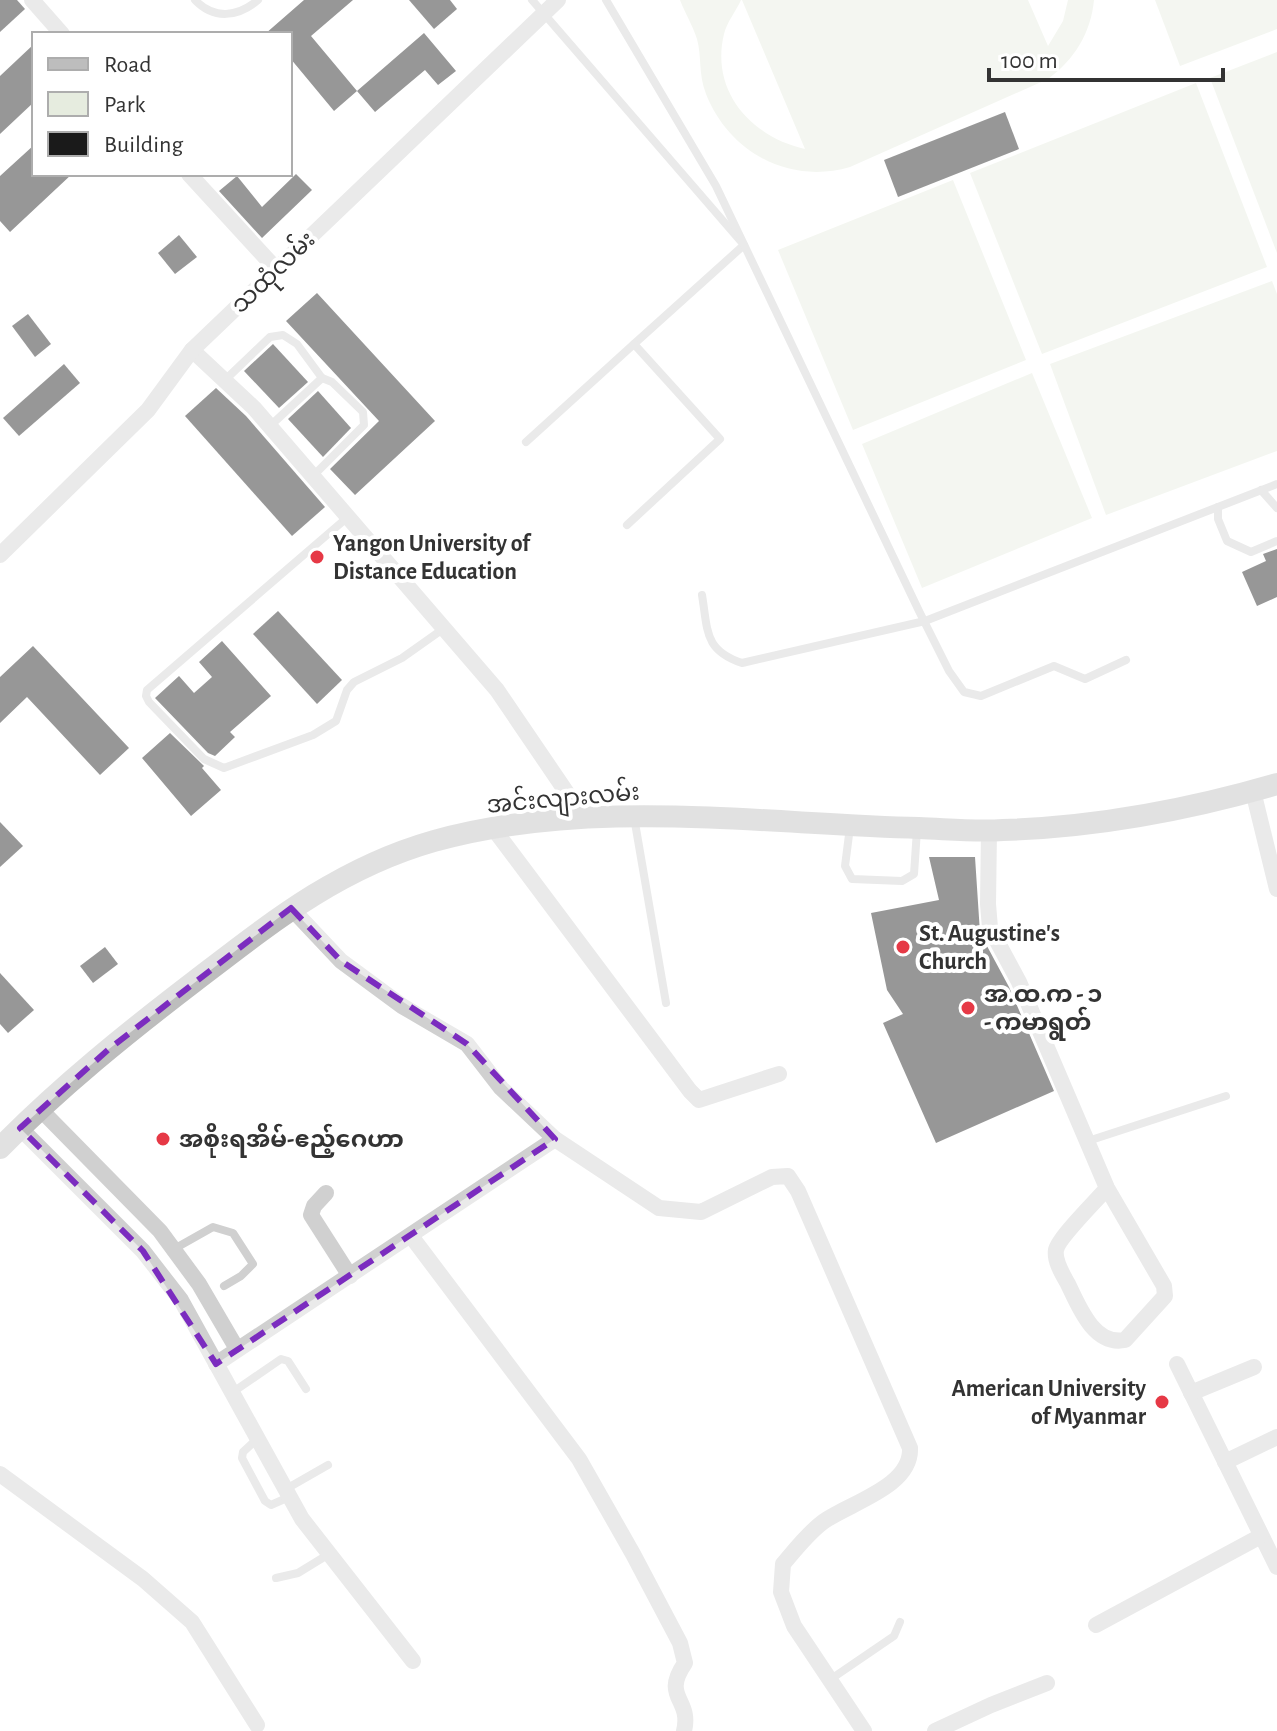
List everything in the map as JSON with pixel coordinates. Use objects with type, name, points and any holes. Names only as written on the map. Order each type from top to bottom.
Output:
[{"type":"main road","name":"အင်းလျားလမ်း","points":[[0,1148],[40,1109],[152,1014],[291,908],[337,880],[377,861],[434,841],[493,828],[634,816],[989,830],[1103,822],[1277,784]]},
{"type":"street","points":[[32,0],[60,32]]},
{"type":"street","name":"သထုံလမ်း","points":[[3,547],[148,410],[192,350],[558,0]]},
{"type":"street","points":[[191,176],[276,269]]},
{"type":"street","points":[[192,350],[269,426],[497,690],[584,818]]},
{"type":"street","points":[[1253,791],[1277,889]]},
{"type":"street","points":[[493,828],[699,1100],[779,1074]]},
{"type":"street","points":[[989,830],[990,928],[1019,982],[1107,1188],[1164,1286],[1165,1296],[1125,1340],[1119,1341],[1104,1337],[1088,1322],[1056,1256],[1058,1243],[1107,1188]]},
{"type":"street","points":[[291,908],[341,961],[402,1006],[467,1044],[501,1088],[555,1139],[659,1208],[701,1212],[772,1177],[788,1176],[798,1191],[910,1448],[910,1457],[900,1476],[822,1523],[783,1564],[781,1592],[794,1626],[864,1731]]},
{"type":"street","points":[[40,1109],[160,1231],[199,1284],[237,1349]]},
{"type":"street","points":[[20,1128],[143,1251],[181,1300],[302,1519],[413,1661]]},
{"type":"street","points":[[216,1364],[555,1139]]},
{"type":"street","points":[[326,1193],[314,1206],[311,1215],[350,1276]]},
{"type":"street","points":[[411,1236],[579,1459],[633,1554],[680,1643],[685,1663],[674,1678],[675,1690],[687,1719],[684,1731]]},
{"type":"street","points":[[1177,1364],[1277,1567]]},
{"type":"street","points":[[1191,1393],[1254,1367]]},
{"type":"street","points":[[1225,1462],[1277,1437]]},
{"type":"street","points":[[0,1474],[143,1579],[192,1622],[257,1725]]},
{"type":"street","points":[[1096,1625],[1261,1536]]},
{"type":"street","points":[[935,1731],[1047,1683]]},
{"type":"lane","points":[[195,0],[202,8],[230,15],[258,0]]},
{"type":"lane","points":[[532,0],[744,245]]},
{"type":"lane","points":[[606,0],[716,186],[949,671],[964,692],[981,696],[1054,666],[1085,679],[1126,660]]},
{"type":"lane","points":[[526,442],[744,245]]},
{"type":"lane","points":[[225,380],[270,337],[283,335],[297,344],[322,378],[332,382],[363,412],[364,425],[312,477]]},
{"type":"lane","points":[[627,525],[720,439],[634,344]]},
{"type":"lane","points":[[269,426],[322,378]]},
{"type":"lane","points":[[702,595],[710,644],[725,657],[742,663],[925,621],[1277,484]]},
{"type":"lane","points":[[1261,490],[1277,508]]},
{"type":"lane","points":[[1218,507],[1218,519],[1227,541],[1251,552],[1277,541]]},
{"type":"lane","points":[[349,516],[147,690],[149,702],[204,759],[224,768],[313,735],[336,721],[347,690],[354,682],[402,658],[443,629]]},
{"type":"lane","points":[[634,816],[666,1003]]},
{"type":"lane","points":[[850,826],[845,866],[852,879],[902,881],[914,874],[917,828]]},
{"type":"lane","points":[[1088,1141],[1226,1096]]},
{"type":"lane","points":[[174,1249],[213,1227],[233,1233],[253,1264],[224,1286]]},
{"type":"lane","points":[[232,1393],[281,1359],[288,1361],[306,1389]]},
{"type":"lane","points":[[257,1439],[243,1452],[242,1458],[265,1501],[271,1505],[328,1465]]},
{"type":"lane","points":[[276,1578],[298,1573],[329,1554]]},
{"type":"lane","points":[[831,1679],[894,1636],[900,1622]]},
{"type":"highlighted area","points":[[291,908],[341,961],[467,1044],[555,1139],[216,1364],[143,1251],[20,1128],[109,1049]]},
{"type":"green space","points":[[680,0],[741,0],[725,30],[721,55],[723,75],[730,93],[752,123],[786,143],[805,149],[742,0],[1028,0],[1048,46],[1063,21],[1068,0],[1094,0],[1080,45],[1048,79],[850,167],[805,171],[764,159],[746,147],[716,115],[702,79],[697,39]]},
{"type":"green space","points":[[1155,0],[1277,0],[1277,29],[1180,66]]},
{"type":"green space","points":[[1277,52],[1277,253],[1210,78]]},
{"type":"green space","points":[[1196,83],[1267,267],[1042,354],[970,173]]},
{"type":"green space","points":[[953,180],[1026,360],[853,430],[778,250]]},
{"type":"green space","points":[[1272,281],[1277,294],[1277,451],[1106,515],[1050,364]]},
{"type":"green space","points":[[1032,373],[1092,518],[922,588],[862,444]]},
{"type":"building","points":[[0,0],[17,0],[25,9],[0,32]]},
{"type":"building","points":[[304,0],[353,0],[311,36],[357,91],[334,111],[292,60],[292,32],[267,32]]},
{"type":"building","points":[[409,0],[450,0],[457,9],[434,29]]},
{"type":"building","points":[[424,33],[456,71],[438,85],[425,70],[375,112],[357,91]]},
{"type":"building","points":[[32,46],[32,104],[0,134],[0,76]]},
{"type":"building","points":[[1005,112],[1019,149],[898,197],[884,160]]},
{"type":"building","points":[[32,147],[32,176],[70,176],[10,232],[0,221],[0,176]]},
{"type":"building","points":[[296,174],[312,190],[262,238],[219,191],[237,176],[262,207]]},
{"type":"building","points":[[179,235],[197,257],[175,274],[158,253]]},
{"type":"building","points":[[317,293],[435,421],[355,495],[330,469],[379,421],[286,321]]},
{"type":"building","points":[[28,314],[51,344],[35,357],[12,326]]},
{"type":"building","points":[[273,344],[308,382],[279,408],[244,371]]},
{"type":"building","points":[[64,364],[80,383],[19,436],[3,418]]},
{"type":"building","points":[[216,388],[246,416],[325,507],[292,536],[185,416]]},
{"type":"building","points":[[318,391],[351,428],[323,457],[288,419]]},
{"type":"building","points":[[1277,549],[1277,597],[1257,606],[1242,572],[1266,561],[1263,554]]},
{"type":"building","points":[[278,611],[342,680],[317,704],[253,634]]},
{"type":"building","points":[[222,641],[271,696],[230,732],[235,737],[215,756],[208,753],[155,698],[179,676],[194,693],[212,677],[199,662]]},
{"type":"building","points":[[33,646],[129,748],[100,775],[27,697],[0,723],[0,677]]},
{"type":"building","points":[[170,733],[204,766],[202,768],[221,790],[191,816],[142,758]]},
{"type":"building","points":[[0,822],[23,846],[0,867]]},
{"type":"building","name":"အ.ထ.က - ၁ - ကမာရွတ်","points":[[929,857],[975,857],[980,933],[1009,987],[1054,1091],[936,1143],[883,1023],[903,1014],[887,990],[871,913],[939,900]]},
{"type":"building","points":[[105,947],[118,964],[93,983],[80,966]]},
{"type":"building","points":[[0,973],[34,1010],[8,1033],[0,1024]]},
{"type":"place","name":"Yangon University of Distance Education","points":[[317,557]]},
{"type":"place","name":"St. Augustine's Church","points":[[903,947]]},
{"type":"place","name":"အ.ထ.က - ၁ - ကမာရွတ်","points":[[968,1008]]},
{"type":"place","name":"အစိုးရအိမ်-ဧည့်ဂေဟာ","points":[[163,1139]]},
{"type":"place","name":"American University of Myanmar","points":[[1162,1402]]}]
